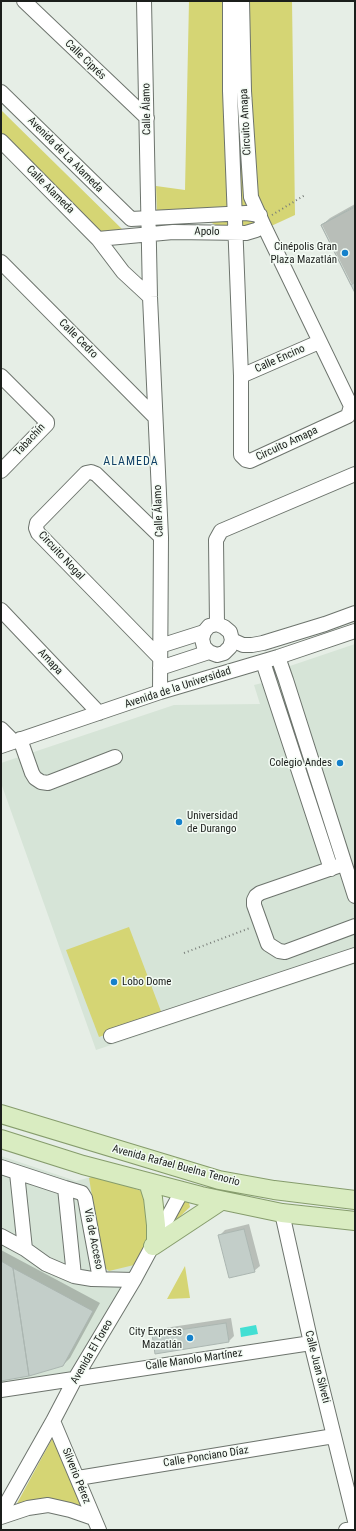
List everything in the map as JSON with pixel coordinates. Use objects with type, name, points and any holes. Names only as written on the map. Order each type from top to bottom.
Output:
[{"type":"main road","name":"Avenida Rafael Buelna Tenorio","points":[[1,1114],[219,1180],[274,1190],[355,1200]]},
{"type":"main road","name":"Avenida Rafael Buelna Tenorio","points":[[1,1139],[82,1165],[221,1201],[282,1213],[355,1221]]},
{"type":"main road","points":[[182,1191],[191,1172]]},
{"type":"main road","points":[[148,1182],[153,1198],[156,1225],[154,1243]]},
{"type":"main road","points":[[154,1243],[221,1201]]},
{"type":"street","name":"Calle Ciprés","points":[[24,1],[147,118]]},
{"type":"street","name":"Calle Álamo","points":[[144,1],[150,297],[160,538],[160,692]]},
{"type":"street","name":"Circuito Amapa","points":[[230,1],[230,91],[241,376],[241,455],[246,460],[250,460],[348,416],[351,406],[319,342],[251,197],[244,91],[242,1]]},
{"type":"street","points":[[230,91],[244,91]]},
{"type":"street","name":"Avenida de La Alameda","points":[[1,92],[129,218]]},
{"type":"street","name":"Calle Alameda","points":[[1,141],[98,239],[123,272],[150,297]]},
{"type":"street","name":"Apolo","points":[[98,239],[149,233],[246,233],[256,230],[262,220],[246,213],[234,215],[129,218]]},
{"type":"street","name":"Calle Cedro","points":[[1,262],[155,417]]},
{"type":"street","name":"Calle Encino","points":[[241,376],[319,342]]},
{"type":"street","name":"Tabachín","points":[[1,376],[47,422],[1,472]]},
{"type":"street","name":"Circuito Nogal","points":[[160,538],[96,474],[91,472],[86,473],[37,523],[36,528],[38,533],[160,657]]},
{"type":"street","points":[[217,624],[216,540],[221,531],[355,474]]},
{"type":"street","name":"Amapa","points":[[1,610],[99,713]]},
{"type":"street","points":[[232,640],[243,645],[263,643],[355,613]]},
{"type":"street","points":[[160,657],[204,632],[209,626],[217,624],[230,632],[232,640],[230,648],[224,653],[217,655],[209,652],[204,647],[202,639],[204,632]]},
{"type":"street","name":"Avenida de la Universidad","points":[[11,742],[160,692],[278,657],[355,631]]},
{"type":"street","points":[[160,657],[209,652]]},
{"type":"street","points":[[278,657],[355,896]]},
{"type":"street","points":[[262,662],[331,869]]},
{"type":"street","points":[[1,729],[35,778],[41,782],[48,783],[115,757]]},
{"type":"street","points":[[344,864],[256,896],[254,905],[268,944],[279,951],[285,952],[355,926]]},
{"type":"street","points":[[111,1036],[355,955]]},
{"type":"street","points":[[1,1168],[65,1188],[74,1276]]},
{"type":"street","points":[[17,1173],[25,1249]]},
{"type":"street","name":"Vía de Acceso","points":[[65,1188],[82,1193],[85,1198],[100,1279]]},
{"type":"street","name":"Avenida El Toreo","points":[[1,1513],[76,1377],[134,1280],[182,1191]]},
{"type":"street","name":"Calle Juan Silveti","points":[[282,1213],[311,1343],[355,1521]]},
{"type":"street","name":"Vía de Acceso","points":[[1,1236],[25,1249],[46,1264],[74,1276],[100,1279],[134,1280]]},
{"type":"street","name":"Calle Manolo Martínez","points":[[1,1390],[76,1377],[311,1343]]},
{"type":"street","name":"Silverio Pérez","points":[[53,1421],[96,1524]]},
{"type":"street","name":"Calle Ponciano Díaz","points":[[78,1478],[334,1436]]},
{"type":"street","points":[[1,1488],[16,1485]]},
{"type":"street","points":[[1,1517],[28,1508],[48,1505],[70,1510],[96,1524]]},
{"type":"street","points":[[346,1530],[355,1529]]},
{"type":"path","points":[[262,220],[269,218],[305,195]]},
{"type":"path","points":[[184,953],[261,924]]},
{"type":"shaded area","points":[[189,1],[292,1],[295,215],[269,227],[218,226],[201,218],[157,215],[156,186],[185,190]]},
{"type":"shaded area","points":[[1,110],[124,231],[99,232],[1,135]]},
{"type":"shaded area","name":"Universidad de Durango","points":[[355,644],[355,964],[96,1050],[1,783],[1,763],[174,705],[260,704],[254,685],[262,683],[264,687],[291,679],[287,667]]},
{"type":"shaded area","name":"Lobo Dome","points":[[129,927],[162,1014],[99,1037],[66,950]]},
{"type":"shaded area","points":[[1,1156],[76,1181],[95,1176],[134,1265],[68,1377],[1,1388]]},
{"type":"shaded area","points":[[95,1176],[145,1192],[152,1238],[134,1265],[109,1271],[104,1267],[89,1178]]},
{"type":"shaded area","points":[[184,1201],[189,1203],[190,1207],[168,1228]]},
{"type":"shaded area","points":[[185,1266],[190,1298],[167,1299]]},
{"type":"shaded area","points":[[53,1437],[83,1510],[14,1509]]},
{"type":"water","points":[[256,1325],[258,1334],[241,1337],[240,1328]]},
{"type":"building","name":"Cinépolis Gran Plaza Mazatlán","points":[[355,206],[355,293],[321,225]]},
{"type":"building","name":"Cinépolis Gran Plaza Mazatlán","points":[[355,207],[355,282],[351,285],[321,225]]},
{"type":"building","points":[[244,1229],[255,1272],[229,1278],[218,1235]]},
{"type":"building","points":[[1,1261],[13,1268],[29,1376],[1,1381]]},
{"type":"building","points":[[13,1268],[93,1311],[63,1366],[29,1376]]},
{"type":"building","points":[[226,1323],[229,1342],[155,1354],[152,1334]]},
{"type":"place","name":"Cinépolis Gran Plaza Mazatlán","points":[[345,253]]},
{"type":"place","name":"Colegio Andes","points":[[340,763]]},
{"type":"place","name":"Universidad de Durango","points":[[179,822]]},
{"type":"place","name":"Lobo Dome","points":[[114,982]]},
{"type":"place","name":"City Express Mazatlán","points":[[190,1338]]},
{"type":"district","name":"ALAMEDA","points":[[131,462]]}]
